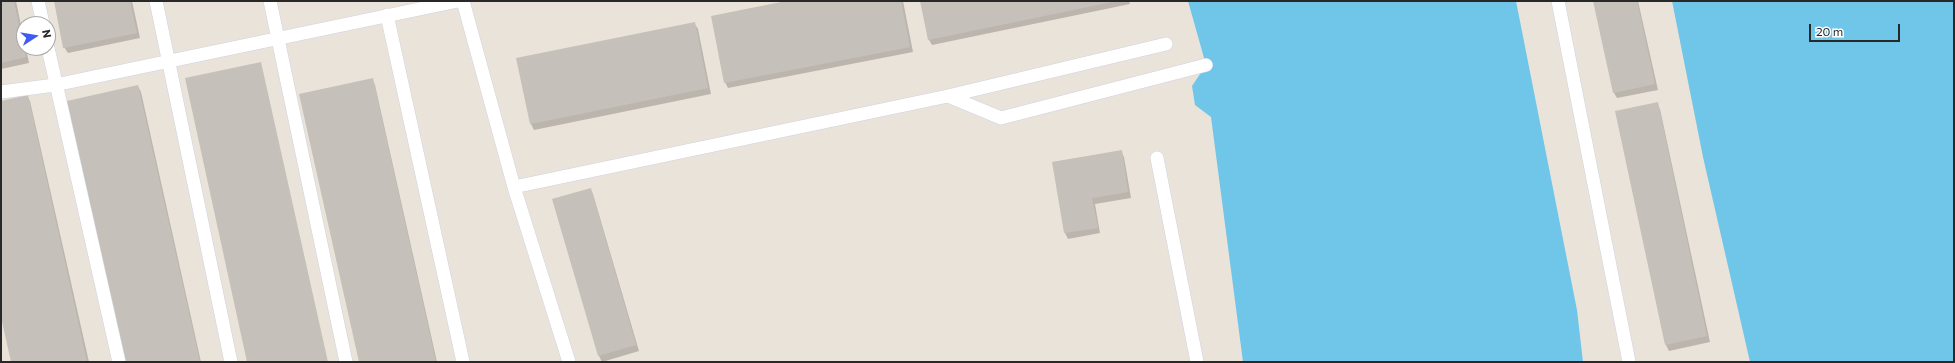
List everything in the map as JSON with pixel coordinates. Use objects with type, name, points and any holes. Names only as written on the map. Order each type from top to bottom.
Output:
[{"type":"lane","points":[[38,1],[41,16]]},
{"type":"lane","points":[[156,1],[231,362]]},
{"type":"lane","points":[[270,1],[346,362]]},
{"type":"lane","points":[[1,92],[55,85],[168,60],[458,1]]},
{"type":"lane","points":[[463,1],[514,187],[569,362]]},
{"type":"lane","points":[[1558,1],[1629,362]]},
{"type":"lane","points":[[388,16],[463,362]]},
{"type":"lane","points":[[514,187],[948,96],[1166,44]]},
{"type":"lane","points":[[50,56],[119,362]]},
{"type":"lane","points":[[948,96],[1001,118],[1206,65]]},
{"type":"lane","points":[[1157,158],[1197,362]]},
{"type":"water","points":[[1188,1],[1516,1],[1577,310],[1583,362],[1243,362],[1211,117],[1195,105],[1192,86],[1206,65]]},
{"type":"water","points":[[1672,1],[1954,1],[1954,362],[1750,362],[1703,157]]},
{"type":"building","points":[[1,1],[14,1],[17,16],[16,16],[16,56],[26,57],[1,63]]},
{"type":"building","points":[[54,1],[130,1],[137,33],[63,48]]},
{"type":"building","points":[[786,1],[901,1],[910,47],[724,83],[711,16]]},
{"type":"building","points":[[920,1],[1112,1],[1112,2],[928,40]]},
{"type":"building","points":[[1593,1],[1637,1],[1655,84],[1613,93]]},
{"type":"building","points":[[695,22],[708,88],[530,124],[516,58]]},
{"type":"building","points":[[261,62],[328,362],[247,362],[185,78]]},
{"type":"building","points":[[373,78],[436,362],[359,362],[299,94]]},
{"type":"building","points":[[138,85],[200,362],[126,362],[67,101]]},
{"type":"building","points":[[28,95],[87,362],[11,362],[1,317],[1,101]]},
{"type":"building","points":[[1658,102],[1707,336],[1665,345],[1615,111]]},
{"type":"building","points":[[1122,150],[1128,192],[1092,198],[1098,228],[1064,233],[1052,162]]},
{"type":"building","points":[[591,188],[636,345],[598,356],[552,199]]}]
